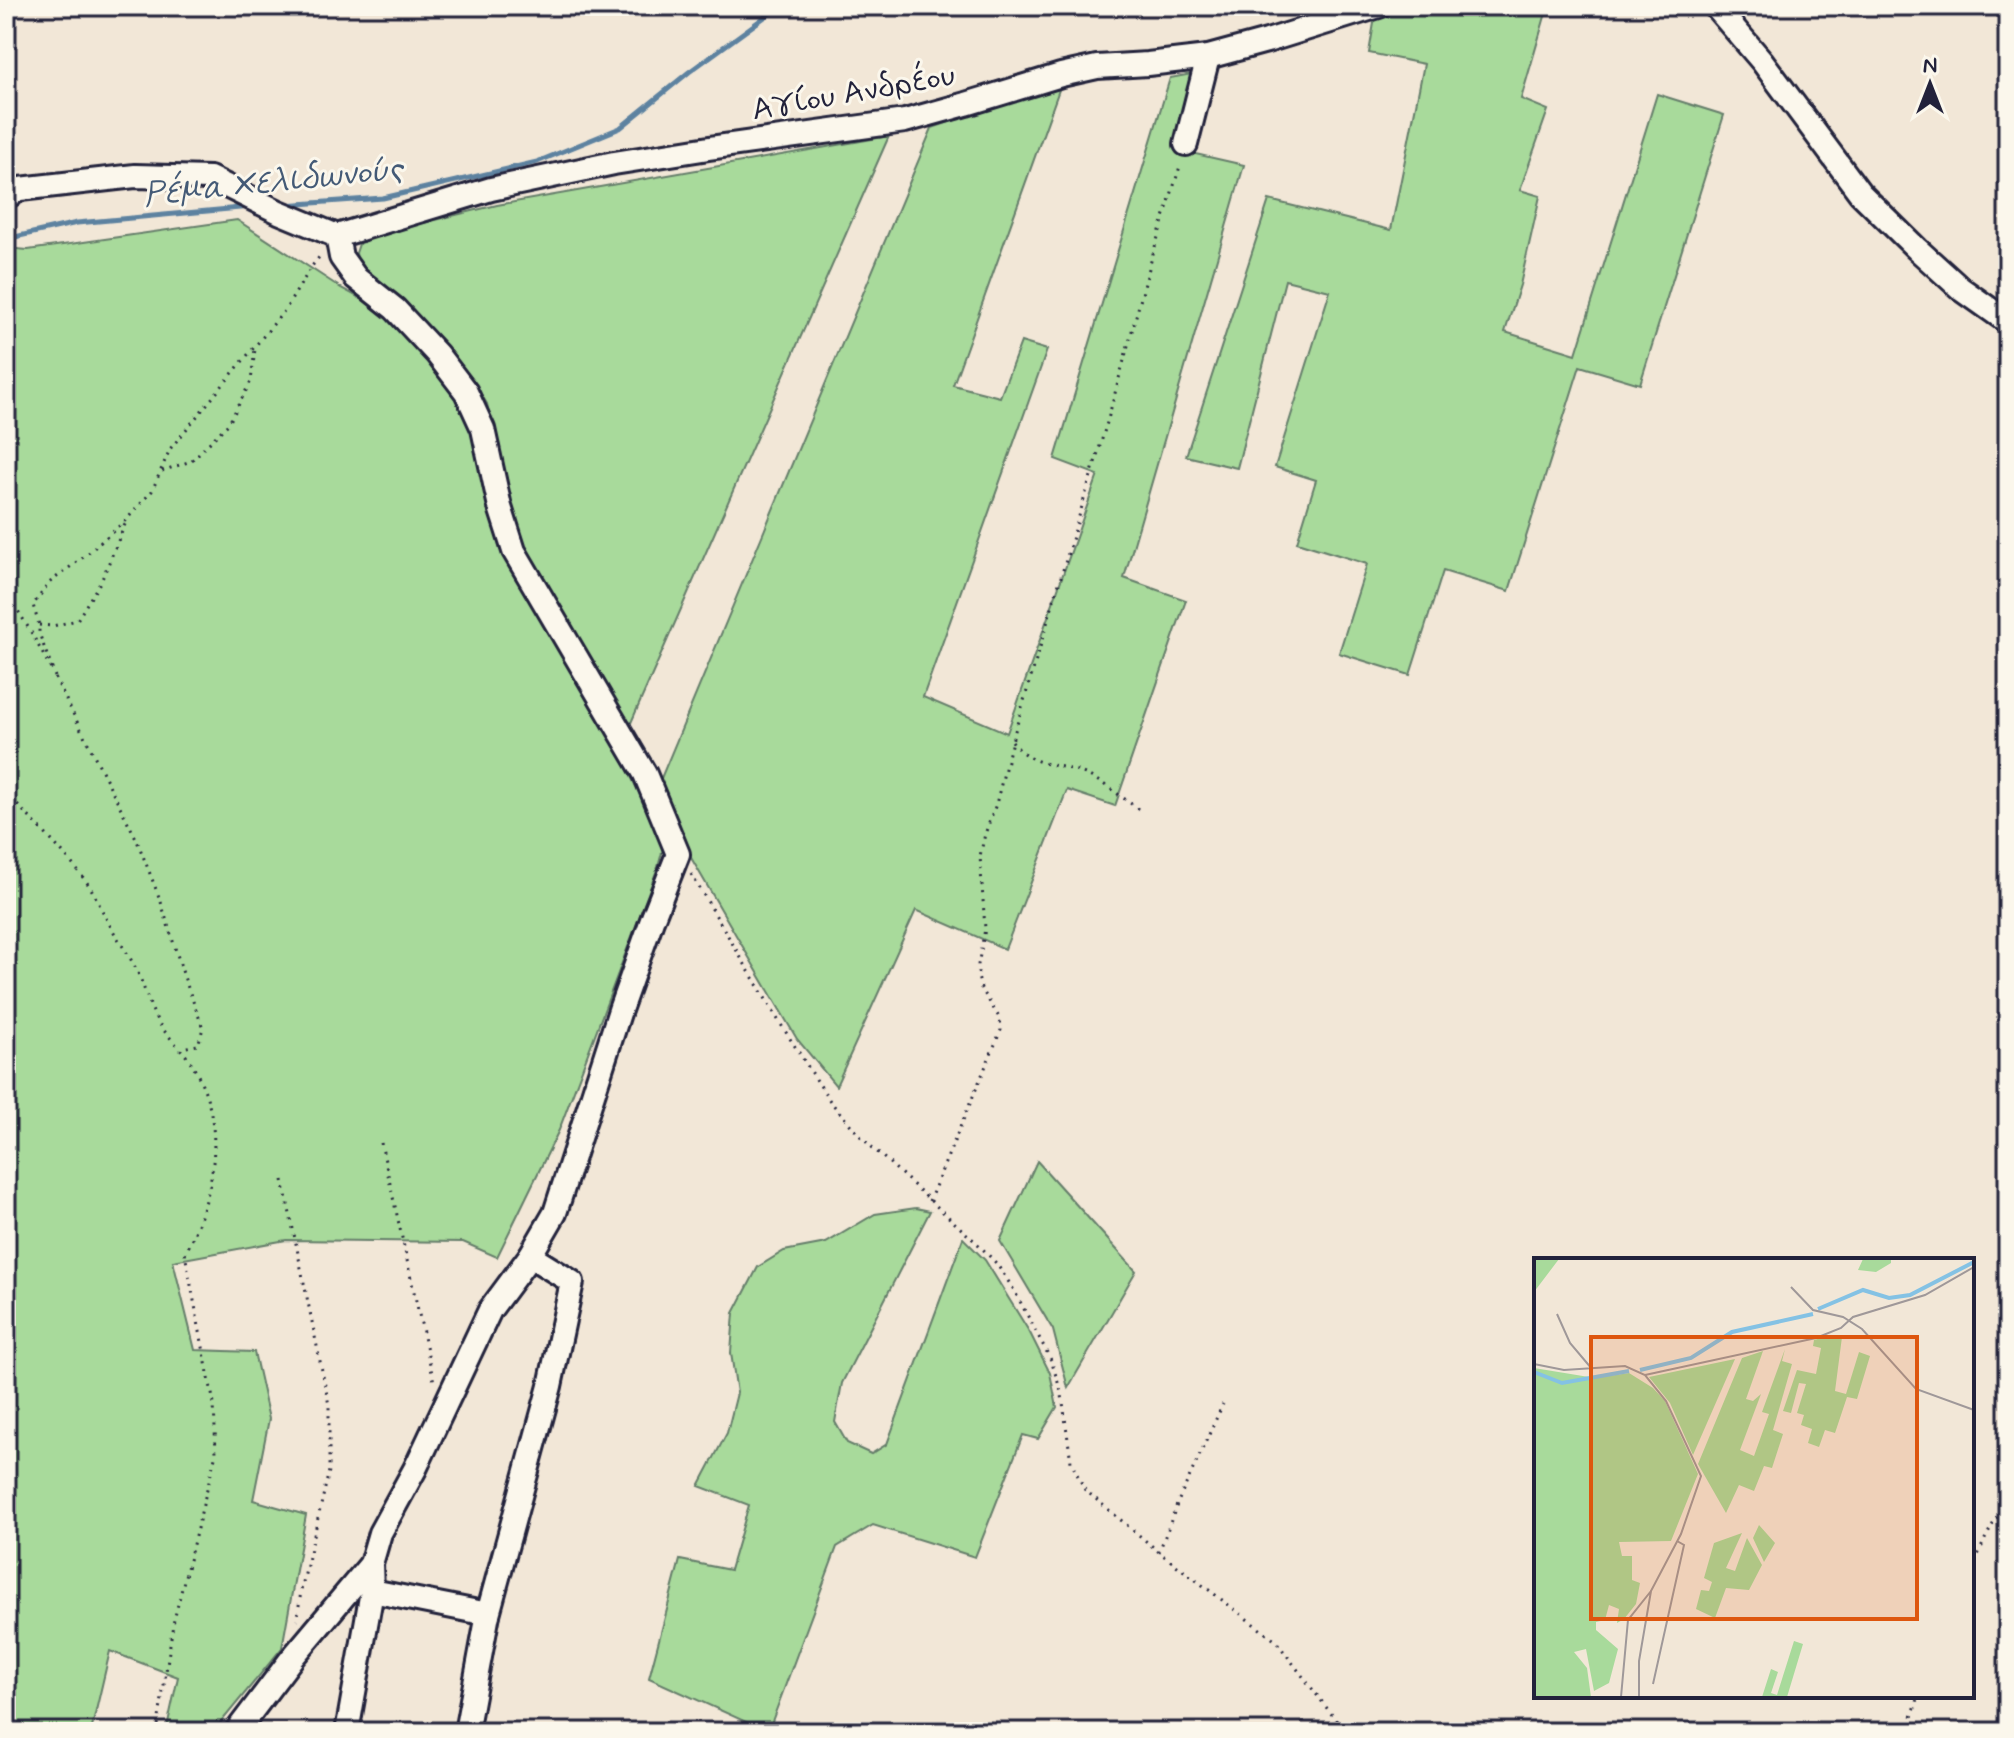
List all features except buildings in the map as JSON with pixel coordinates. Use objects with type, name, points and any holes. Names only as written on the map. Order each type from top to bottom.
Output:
[{"type":"street","name":"Αγίου Ανδρέου","points":[[337,236],[491,189],[614,163],[905,121],[1097,67],[1208,57],[1379,6]]},
{"type":"street","points":[[1715,6],[1762,61],[1860,193],[1960,288],[2008,322]]},
{"type":"street","points":[[1186,144],[1208,57]]},
{"type":"street","points":[[7,196],[20,189],[135,176],[210,178],[337,236],[341,257],[356,278],[395,309],[437,354],[466,392],[483,429],[500,507],[514,551],[645,774],[678,854],[620,1010],[555,1213],[530,1256],[490,1310],[415,1469],[380,1533],[371,1564],[372,1591],[347,1732]]},
{"type":"street","points":[[466,1732],[488,1614],[550,1386],[572,1282],[530,1256]]},
{"type":"street","points":[[236,1732],[292,1658],[371,1564]]},
{"type":"street","points":[[372,1591],[488,1614]]},
{"type":"path","points":[[929,1201],[1001,1030],[1000,1019],[981,988],[978,977],[985,929],[980,856],[985,834],[1100,448],[1186,144]]},
{"type":"path","points":[[55,677],[39,633],[33,605],[49,583],[127,519],[152,491],[170,449],[285,310],[312,266],[337,236]]},
{"type":"path","points":[[162,472],[191,461],[229,423],[251,381],[256,345]]},
{"type":"path","points":[[39,625],[53,626],[77,620],[102,579],[127,519]]},
{"type":"path","points":[[6,591],[55,677],[136,838],[161,902],[203,1028],[198,1045],[180,1048]]},
{"type":"path","points":[[1012,741],[1021,753],[1033,761],[1071,768],[1090,776],[1138,809]]},
{"type":"path","points":[[6,794],[36,823],[90,886],[136,968],[158,1022],[192,1064],[207,1092],[213,1128],[214,1166],[203,1212],[185,1254],[214,1404],[216,1453],[173,1624],[157,1732]]},
{"type":"path","points":[[678,854],[830,1101],[862,1138],[996,1263],[1051,1360],[1062,1395],[1071,1462],[1085,1490],[1159,1552],[1276,1641],[1345,1732]]},
{"type":"path","points":[[381,1143],[441,1415]]},
{"type":"path","points":[[283,1180],[329,1405],[329,1471],[301,1591],[292,1658]]},
{"type":"path","points":[[1159,1552],[1178,1502],[1223,1404]]},
{"type":"path","points":[[1974,1564],[2008,1497]]},
{"type":"path","points":[[1907,1732],[1918,1698]]},
{"type":"green space","points":[[1413,6],[1548,6],[1521,99],[1548,110],[1520,190],[1540,196],[1520,285],[1505,332],[1576,354],[1657,94],[1724,115],[1640,384],[1580,366],[1509,591],[1443,571],[1410,675],[1339,653],[1367,564],[1297,542],[1316,480],[1275,467],[1330,291],[1285,280],[1237,468],[1186,456],[1269,200],[1391,230],[1424,64],[1369,53],[1375,17]]},
{"type":"green space","points":[[1197,73],[1191,153],[1244,165],[1124,578],[1186,600],[1115,806],[1067,790],[1005,949],[916,910],[836,1086],[797,1039],[740,942],[690,856],[659,783],[932,128],[1061,84],[953,385],[1000,397],[1021,342],[1047,350],[923,697],[1007,733],[1098,475],[1055,459],[1170,78]]},
{"type":"green space","points":[[889,136],[630,725],[526,552],[510,506],[487,404],[474,383],[409,307],[358,264],[356,253],[359,244],[386,232],[497,205]]},
{"type":"green space","points":[[237,220],[341,288],[384,311],[459,396],[487,477],[664,845],[559,1130],[497,1257],[463,1242],[286,1240],[173,1261],[195,1350],[254,1352],[269,1419],[253,1500],[306,1515],[282,1648],[213,1732],[166,1732],[178,1677],[110,1651],[91,1732],[6,1732],[6,248],[28,250]]},
{"type":"green space","points":[[1037,1161],[1136,1271],[1068,1388],[1053,1330],[1000,1241]]},
{"type":"green space","points":[[916,1208],[930,1211],[842,1383],[835,1422],[847,1443],[871,1454],[887,1444],[963,1238],[985,1260],[1030,1333],[1050,1373],[1057,1407],[1038,1439],[1023,1435],[975,1557],[873,1525],[837,1547],[768,1732],[649,1678],[680,1560],[730,1570],[749,1505],[699,1486],[727,1433],[737,1393],[731,1353],[734,1313],[758,1267],[784,1251],[826,1243],[875,1214]]},
{"type":"waterway","name":"Ρέμα Χελιδωνούς","points":[[284,205],[383,198],[537,162],[620,128],[689,72],[784,6]]},
{"type":"waterway","name":"Ρέμα Χελιδωνούς","points":[[6,239],[77,223],[251,207]]}]
